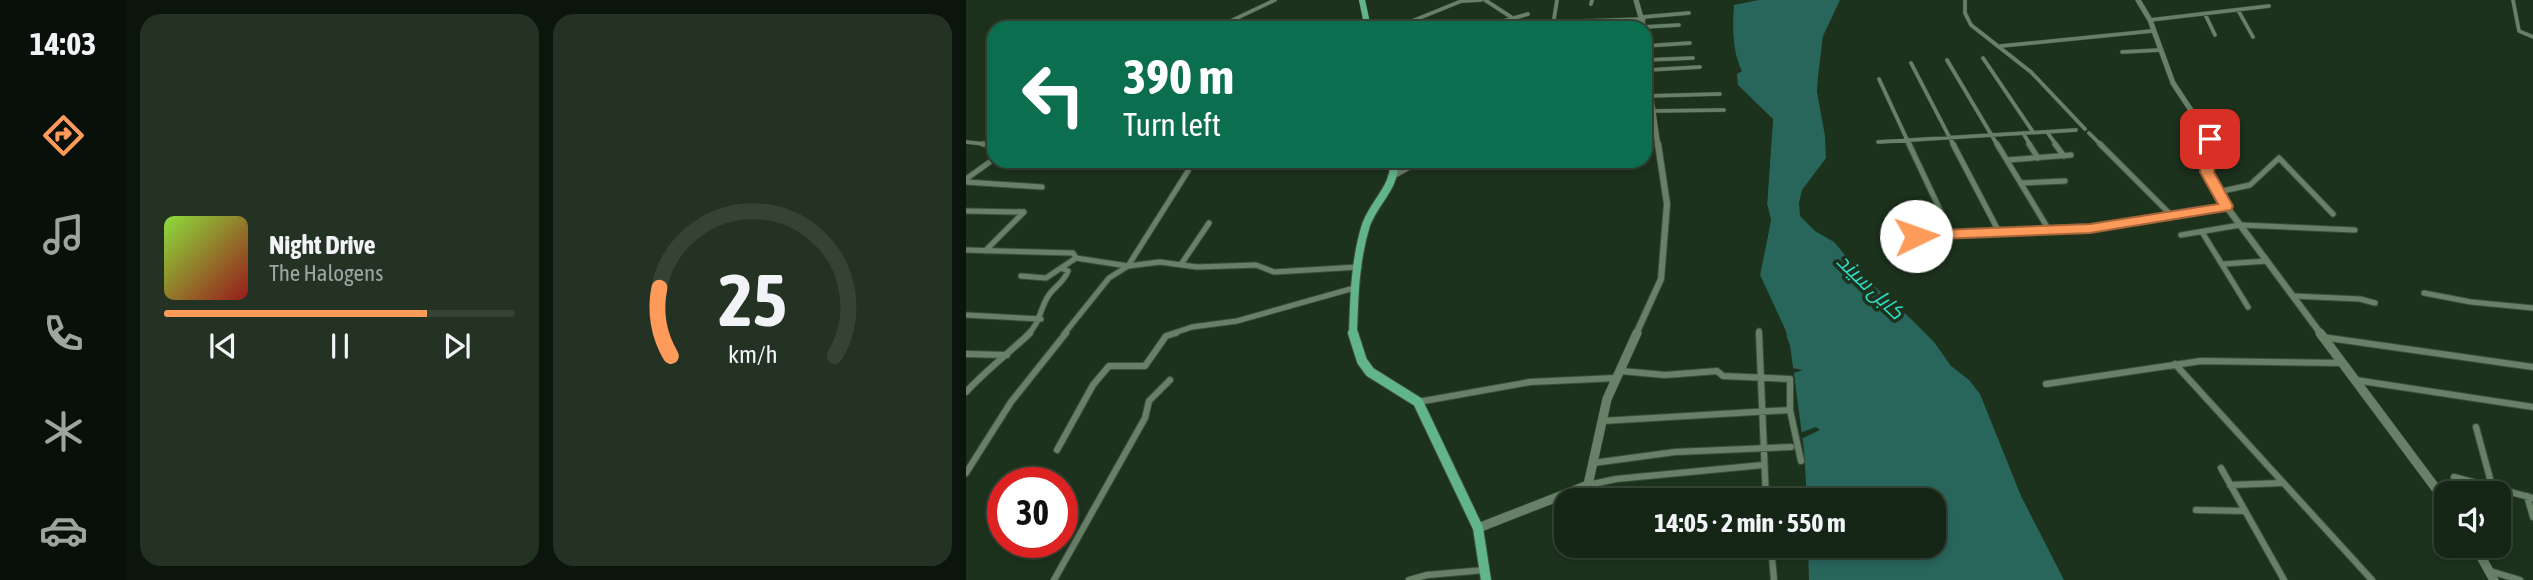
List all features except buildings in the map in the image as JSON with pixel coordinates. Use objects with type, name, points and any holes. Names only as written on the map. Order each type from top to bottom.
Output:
[{"type":"main road","points":[[1362,0],[1367,21]]},
{"type":"main road","points":[[1395,168],[1395,174],[1367,222],[1354,288],[1353,339],[1362,362],[1370,372],[1418,402],[1478,528],[1486,575]]},
{"type":"street","points":[[1229,21],[1275,0]]},
{"type":"street","points":[[1412,21],[1463,0],[1483,0],[1518,21]]},
{"type":"street","points":[[1554,21],[1557,0]]},
{"type":"street","points":[[1636,0],[1644,18]]},
{"type":"street","points":[[1965,0],[1965,13],[1971,25],[2031,72],[2171,215]]},
{"type":"street","points":[[2138,0],[2150,20],[2173,83],[2210,139],[2207,172],[2226,206],[2340,363],[2434,486]]},
{"type":"street","points":[[2513,0],[2519,31],[2532,40]]},
{"type":"street","points":[[2150,20],[2269,6]]},
{"type":"street","points":[[2238,10],[2253,37]]},
{"type":"street","points":[[1585,20],[1689,13]]},
{"type":"street","points":[[1503,21],[1528,14]]},
{"type":"street","points":[[2205,14],[2215,35]]},
{"type":"street","points":[[1652,27],[1679,25]]},
{"type":"street","points":[[2001,46],[2152,31]]},
{"type":"street","points":[[1652,46],[1690,43]]},
{"type":"street","points":[[2122,52],[2160,50]]},
{"type":"street","points":[[1652,59],[1693,58]]},
{"type":"street","points":[[1983,58],[2033,132]]},
{"type":"street","points":[[1947,60],[2049,230]]},
{"type":"street","points":[[1911,63],[1999,232]]},
{"type":"street","points":[[1652,72],[1700,67]]},
{"type":"street","points":[[1880,79],[1949,229]]},
{"type":"street","points":[[1652,96],[1720,94]]},
{"type":"street","points":[[1588,485],[1608,399],[1661,279],[1667,204],[1652,108]]},
{"type":"street","points":[[1653,111],[1724,110]]},
{"type":"street","points":[[1878,142],[2076,130]]},
{"type":"street","points":[[2047,132],[2064,156]]},
{"type":"street","points":[[2023,133],[2039,158]]},
{"type":"street","points":[[966,142],[987,144]]},
{"type":"street","points":[[2007,160],[2071,155]]},
{"type":"street","points":[[2218,191],[2250,185],[2279,158],[2333,214]]},
{"type":"street","points":[[966,180],[987,164]]},
{"type":"street","points":[[1395,174],[1407,168]]},
{"type":"street","points":[[966,473],[1011,402],[1109,278],[1128,266],[1188,171]]},
{"type":"street","points":[[966,180],[1042,187]]},
{"type":"street","points":[[2021,183],[2065,181]]},
{"type":"street","points":[[1916,236],[2090,228],[2226,206]]},
{"type":"street","points":[[966,211],[1024,212],[985,251]]},
{"type":"street","points":[[1182,263],[1209,223]]},
{"type":"street","points":[[2181,235],[2240,225],[2355,230]]},
{"type":"street","points":[[2203,232],[2248,307]]},
{"type":"street","points":[[966,250],[1073,253],[1076,258]]},
{"type":"street","points":[[1021,276],[1046,278],[1076,258],[1128,266],[1160,262],[1197,267],[1256,265],[1274,272],[1359,267]]},
{"type":"street","points":[[2224,264],[2267,261]]},
{"type":"street","points":[[966,392],[1041,319],[1047,297],[1066,277],[1068,271],[1061,268]]},
{"type":"street","points":[[1057,450],[1093,385],[1109,366],[1145,366],[1166,336],[1192,327],[1237,321],[1354,288]]},
{"type":"street","points":[[2424,293],[2471,302],[2533,308]]},
{"type":"street","points":[[2293,296],[2360,299],[2375,303]]},
{"type":"street","points":[[966,314],[1041,319]]},
{"type":"street","points":[[1759,331],[1765,488]]},
{"type":"street","points":[[2322,337],[2533,367]]},
{"type":"street","points":[[966,354],[1007,355]]},
{"type":"street","points":[[2046,384],[2201,361],[2340,363]]},
{"type":"street","points":[[2175,364],[2372,580]]},
{"type":"street","points":[[1418,402],[1530,382],[1619,375],[1717,371],[1723,376],[1790,379],[1790,410],[1801,461]]},
{"type":"street","points":[[1054,580],[1144,418],[1149,401],[1170,380]]},
{"type":"street","points":[[2355,380],[2533,407]]},
{"type":"street","points":[[1602,421],[1790,410]]},
{"type":"street","points":[[2476,427],[2491,481]]},
{"type":"street","points":[[1593,463],[1675,452],[1791,447]]},
{"type":"street","points":[[1478,528],[1588,485],[1616,479],[1763,465]]},
{"type":"street","points":[[2221,468],[2284,580]]},
{"type":"street","points":[[2454,477],[2471,481]]},
{"type":"street","points":[[2230,485],[2282,483]]},
{"type":"street","points":[[2511,492],[2530,497],[2533,517]]},
{"type":"street","points":[[2196,510],[2245,511]]},
{"type":"street","points":[[1772,558],[1774,580]]},
{"type":"street","points":[[2482,558],[2492,575],[2520,580]]},
{"type":"street","points":[[1409,580],[1427,575],[1486,575]]},
{"type":"water","name":"کابل سيند","points":[[1759,0],[1840,0],[1823,36],[1818,76],[1817,92],[1826,158],[1802,190],[1800,216],[1815,231],[1834,242],[1862,275],[1934,342],[1951,366],[1969,380],[1980,394],[2021,496],[2064,580],[1809,580],[1808,558],[1946,558],[1946,488],[1806,488],[1790,345],[1760,275],[1771,220],[1767,204],[1773,119],[1738,85],[1737,74],[1742,71],[1734,40],[1734,5]]},
{"type":"pier","points":[[1769,116],[1773,119],[1767,204],[1771,220],[1760,275],[1786,331],[1793,368],[1803,370],[1794,373],[1800,433],[1816,427],[1820,430],[1801,439],[1806,488],[1803,488],[1803,469],[1786,346],[1756,275],[1767,219],[1764,204]]},
{"type":"route","points":[[1916,236],[2090,228],[2226,206],[2207,172],[2210,139]]}]
